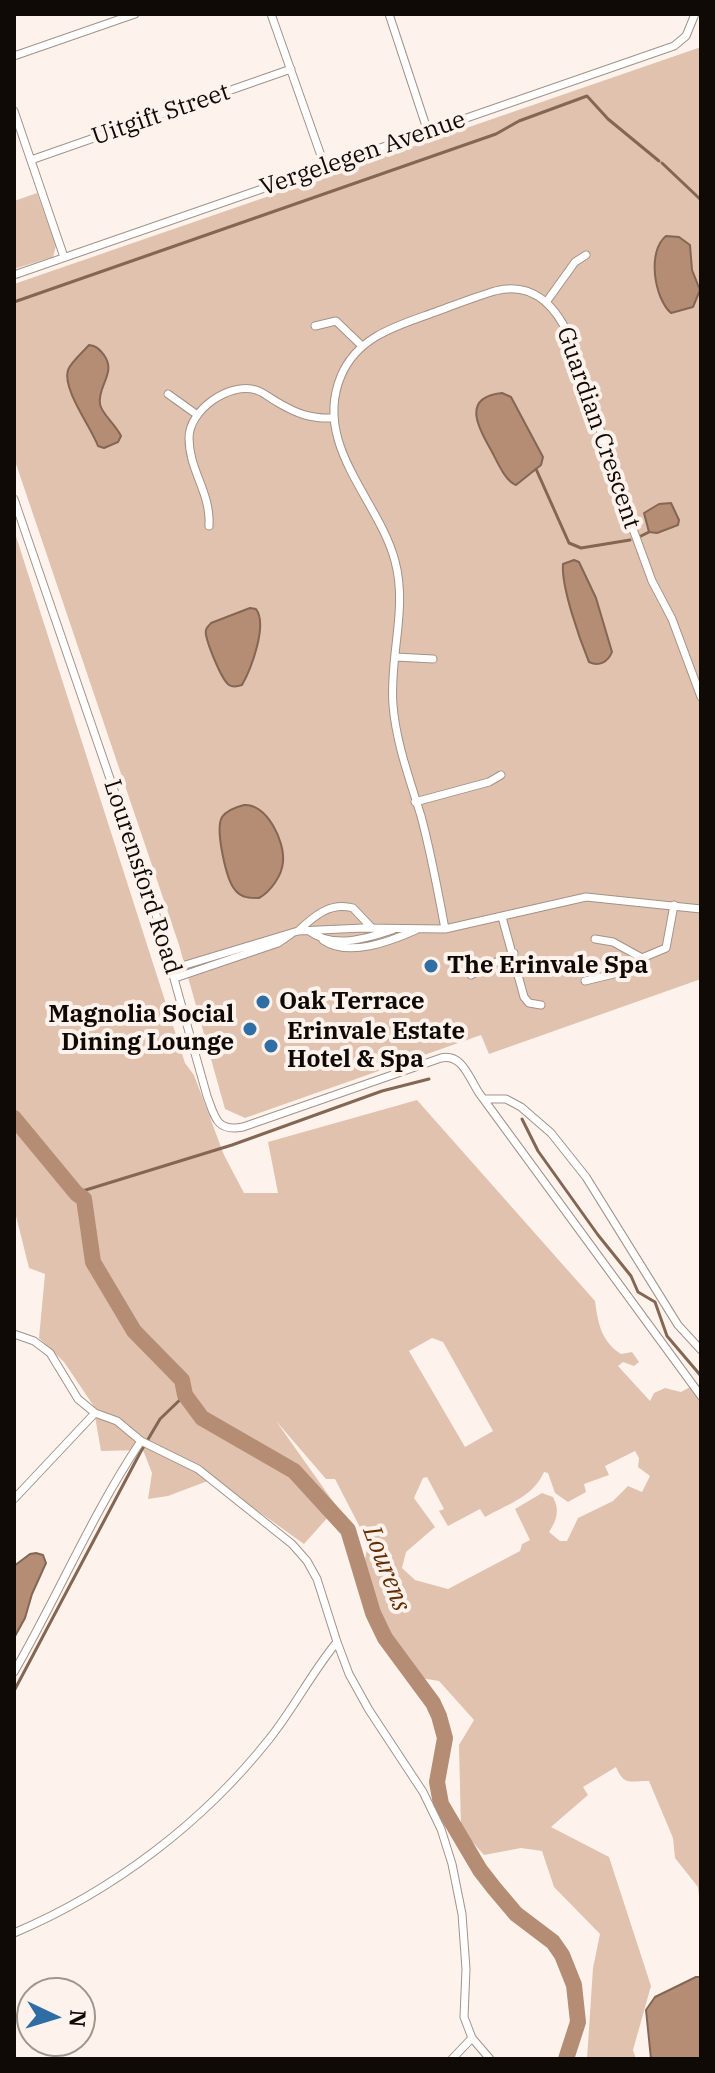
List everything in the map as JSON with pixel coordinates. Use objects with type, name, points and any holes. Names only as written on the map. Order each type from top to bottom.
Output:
[{"type":"street","points":[[14,56],[135,14]]},
{"type":"street","points":[[271,14],[325,167]]},
{"type":"street","points":[[389,14],[428,132]]},
{"type":"street","name":"Vergelegen Avenue","points":[[14,275],[674,46],[686,36],[695,14]]},
{"type":"street","name":"Uitgift Street","points":[[31,160],[291,69]]},
{"type":"street","points":[[14,111],[64,257]]},
{"type":"street","points":[[547,301],[575,262],[586,255]]},
{"type":"street","name":"Guardian Crescent","points":[[445,929],[393,706],[400,590],[395,561],[382,528],[353,480],[334,418],[335,396],[341,376],[362,346],[388,328],[499,290],[527,292],[547,301],[560,317],[569,336],[652,581],[672,619],[701,697]]},
{"type":"street","points":[[315,326],[336,321],[362,346]]},
{"type":"street","points":[[209,526],[210,508],[191,457],[189,443],[191,424],[196,414],[211,400],[249,389],[259,391],[304,417],[334,418]]},
{"type":"street","points":[[168,394],[196,414]]},
{"type":"street","name":"Lourensford Road","points":[[14,499],[117,798],[175,978],[207,1096],[222,1127],[243,1127],[448,1056],[458,1059],[701,1396]]},
{"type":"street","points":[[396,657],[433,659]]},
{"type":"street","points":[[415,802],[489,782],[501,775]]},
{"type":"street","points":[[172,969],[295,933],[373,928],[445,929],[586,897],[701,909]]},
{"type":"street","points":[[585,981],[626,971],[642,958],[668,946],[674,905]]},
{"type":"street","points":[[175,978],[278,943],[321,911],[345,906],[353,908],[373,928]]},
{"type":"street","points":[[502,917],[526,1000],[541,1005]]},
{"type":"street","points":[[323,940],[350,941],[398,928]]},
{"type":"street","points":[[308,931],[336,947],[368,946],[422,928]]},
{"type":"street","points":[[595,939],[613,942],[642,958]]},
{"type":"street","points":[[471,975],[514,953]]},
{"type":"street","points":[[484,1099],[506,1099],[521,1107],[551,1133],[586,1177],[678,1325],[701,1350]]},
{"type":"street","points":[[14,1334],[34,1341],[50,1353],[78,1399],[95,1413],[117,1421],[141,1441],[198,1469],[292,1544],[307,1561],[317,1579],[349,1674],[410,1771],[441,1829],[462,1914],[466,1969],[464,2011],[472,2038],[490,2059]]},
{"type":"street","points":[[14,1499],[95,1413]]},
{"type":"street","points":[[14,1672],[41,1626],[114,1481],[141,1441]]},
{"type":"street","points":[[14,1933],[106,1885],[187,1825],[268,1741],[337,1642]]},
{"type":"street","points":[[452,2059],[472,2038]]},
{"type":"shaded area","points":[[701,47],[701,979],[489,1054],[481,1035],[245,1118],[225,1109],[179,945],[14,458],[14,284]]},
{"type":"shaded area","points":[[37,193],[56,246],[53,257],[14,269],[14,201]]},
{"type":"shaded area","points":[[666,236],[679,237],[690,245],[692,270],[700,290],[693,307],[671,313],[660,297],[655,274],[656,252]]},
{"type":"shaded area","points":[[89,345],[99,349],[107,362],[108,374],[100,404],[121,436],[118,442],[104,448],[98,446],[73,397],[67,378],[74,360]]},
{"type":"shaded area","points":[[502,393],[511,397],[543,457],[541,465],[516,485],[499,465],[481,432],[476,414],[481,400]]},
{"type":"shaded area","points":[[671,503],[679,520],[678,525],[657,533],[649,532],[644,513],[659,504]]},
{"type":"shaded area","points":[[14,530],[185,1063],[194,1075],[224,1155],[244,1193],[278,1193],[268,1142],[417,1100],[595,1301],[599,1324],[609,1343],[621,1354],[632,1352],[639,1362],[634,1366],[623,1362],[618,1366],[650,1401],[654,1393],[665,1388],[681,1392],[690,1387],[701,1404],[701,1917],[698,1887],[675,1858],[673,1838],[649,1781],[625,1780],[616,1767],[583,1787],[588,1795],[551,1827],[609,1857],[651,1986],[633,2050],[636,2059],[587,2059],[593,1968],[600,1934],[554,1887],[542,1851],[521,1848],[484,1855],[461,1829],[459,1745],[474,1720],[439,1681],[421,1678],[398,1646],[382,1618],[364,1565],[368,1543],[335,1479],[326,1479],[276,1421],[337,1507],[304,1544],[213,1479],[168,1496],[148,1499],[152,1473],[143,1450],[101,1451],[93,1405],[64,1362],[39,1338],[45,1274],[29,1268],[14,1208]],"holes":[[[432,1338],[443,1342],[493,1431],[465,1447],[409,1351]],[[635,1451],[639,1458],[638,1467],[650,1476],[642,1492],[628,1486],[613,1501],[578,1518],[567,1541],[560,1541],[549,1532],[557,1511],[553,1497],[542,1493],[515,1509],[530,1540],[522,1544],[520,1551],[448,1589],[415,1580],[402,1568],[406,1552],[435,1527],[414,1498],[423,1478],[427,1477],[444,1509],[439,1511],[448,1526],[480,1509],[485,1517],[511,1504],[527,1494],[544,1472],[548,1473],[555,1493],[568,1502],[586,1492],[584,1484],[609,1475],[605,1466]]]},
{"type":"shaded area","points":[[574,560],[579,562],[596,598],[612,652],[600,664],[589,662],[568,599],[563,564]]},
{"type":"shaded area","points":[[250,608],[256,609],[259,616],[257,647],[242,685],[232,686],[219,669],[207,640],[206,629],[211,623]]},
{"type":"shaded area","points":[[244,805],[252,806],[267,817],[278,834],[283,853],[278,878],[259,898],[249,898],[236,891],[225,866],[221,843],[222,817]]},
{"type":"shaded area","points":[[36,1553],[43,1555],[46,1563],[14,1638],[14,1566]]},
{"type":"shaded area","points":[[701,1977],[701,2059],[651,2059],[646,2010],[655,1997]]},
{"type":"waterway","points":[[14,302],[496,134],[519,121],[587,96],[608,119],[659,161]]},
{"type":"waterway","points":[[662,163],[701,200]]},
{"type":"waterway","points":[[536,469],[569,543],[581,548],[630,540]]},
{"type":"waterway","points":[[639,537],[649,532]]},
{"type":"waterway","points":[[76,1193],[232,1145],[382,1091],[429,1079]]},
{"type":"waterway","name":"Lourens","points":[[14,1118],[84,1199],[93,1262],[134,1331],[182,1380],[185,1395],[202,1418],[294,1471],[348,1530],[373,1613],[385,1638],[433,1703],[439,1716],[445,1738],[437,1782],[441,1804],[494,1888],[516,1914],[553,1942],[562,1955],[574,1985],[578,2022],[566,2059]]},
{"type":"waterway","points":[[522,1119],[538,1151],[631,1276],[638,1292],[655,1302],[667,1336],[701,1376]]},
{"type":"waterway","points":[[14,1691],[140,1453],[160,1419],[185,1395]]},
{"type":"place","name":"The Erinvale Spa","points":[[431,966]]},
{"type":"place","name":"Oak Terrace","points":[[263,1002]]},
{"type":"place","name":"Magnolia Social Dining Lounge","points":[[250,1029]]},
{"type":"place","name":"Erinvale Estate Hotel & Spa","points":[[271,1046]]}]
